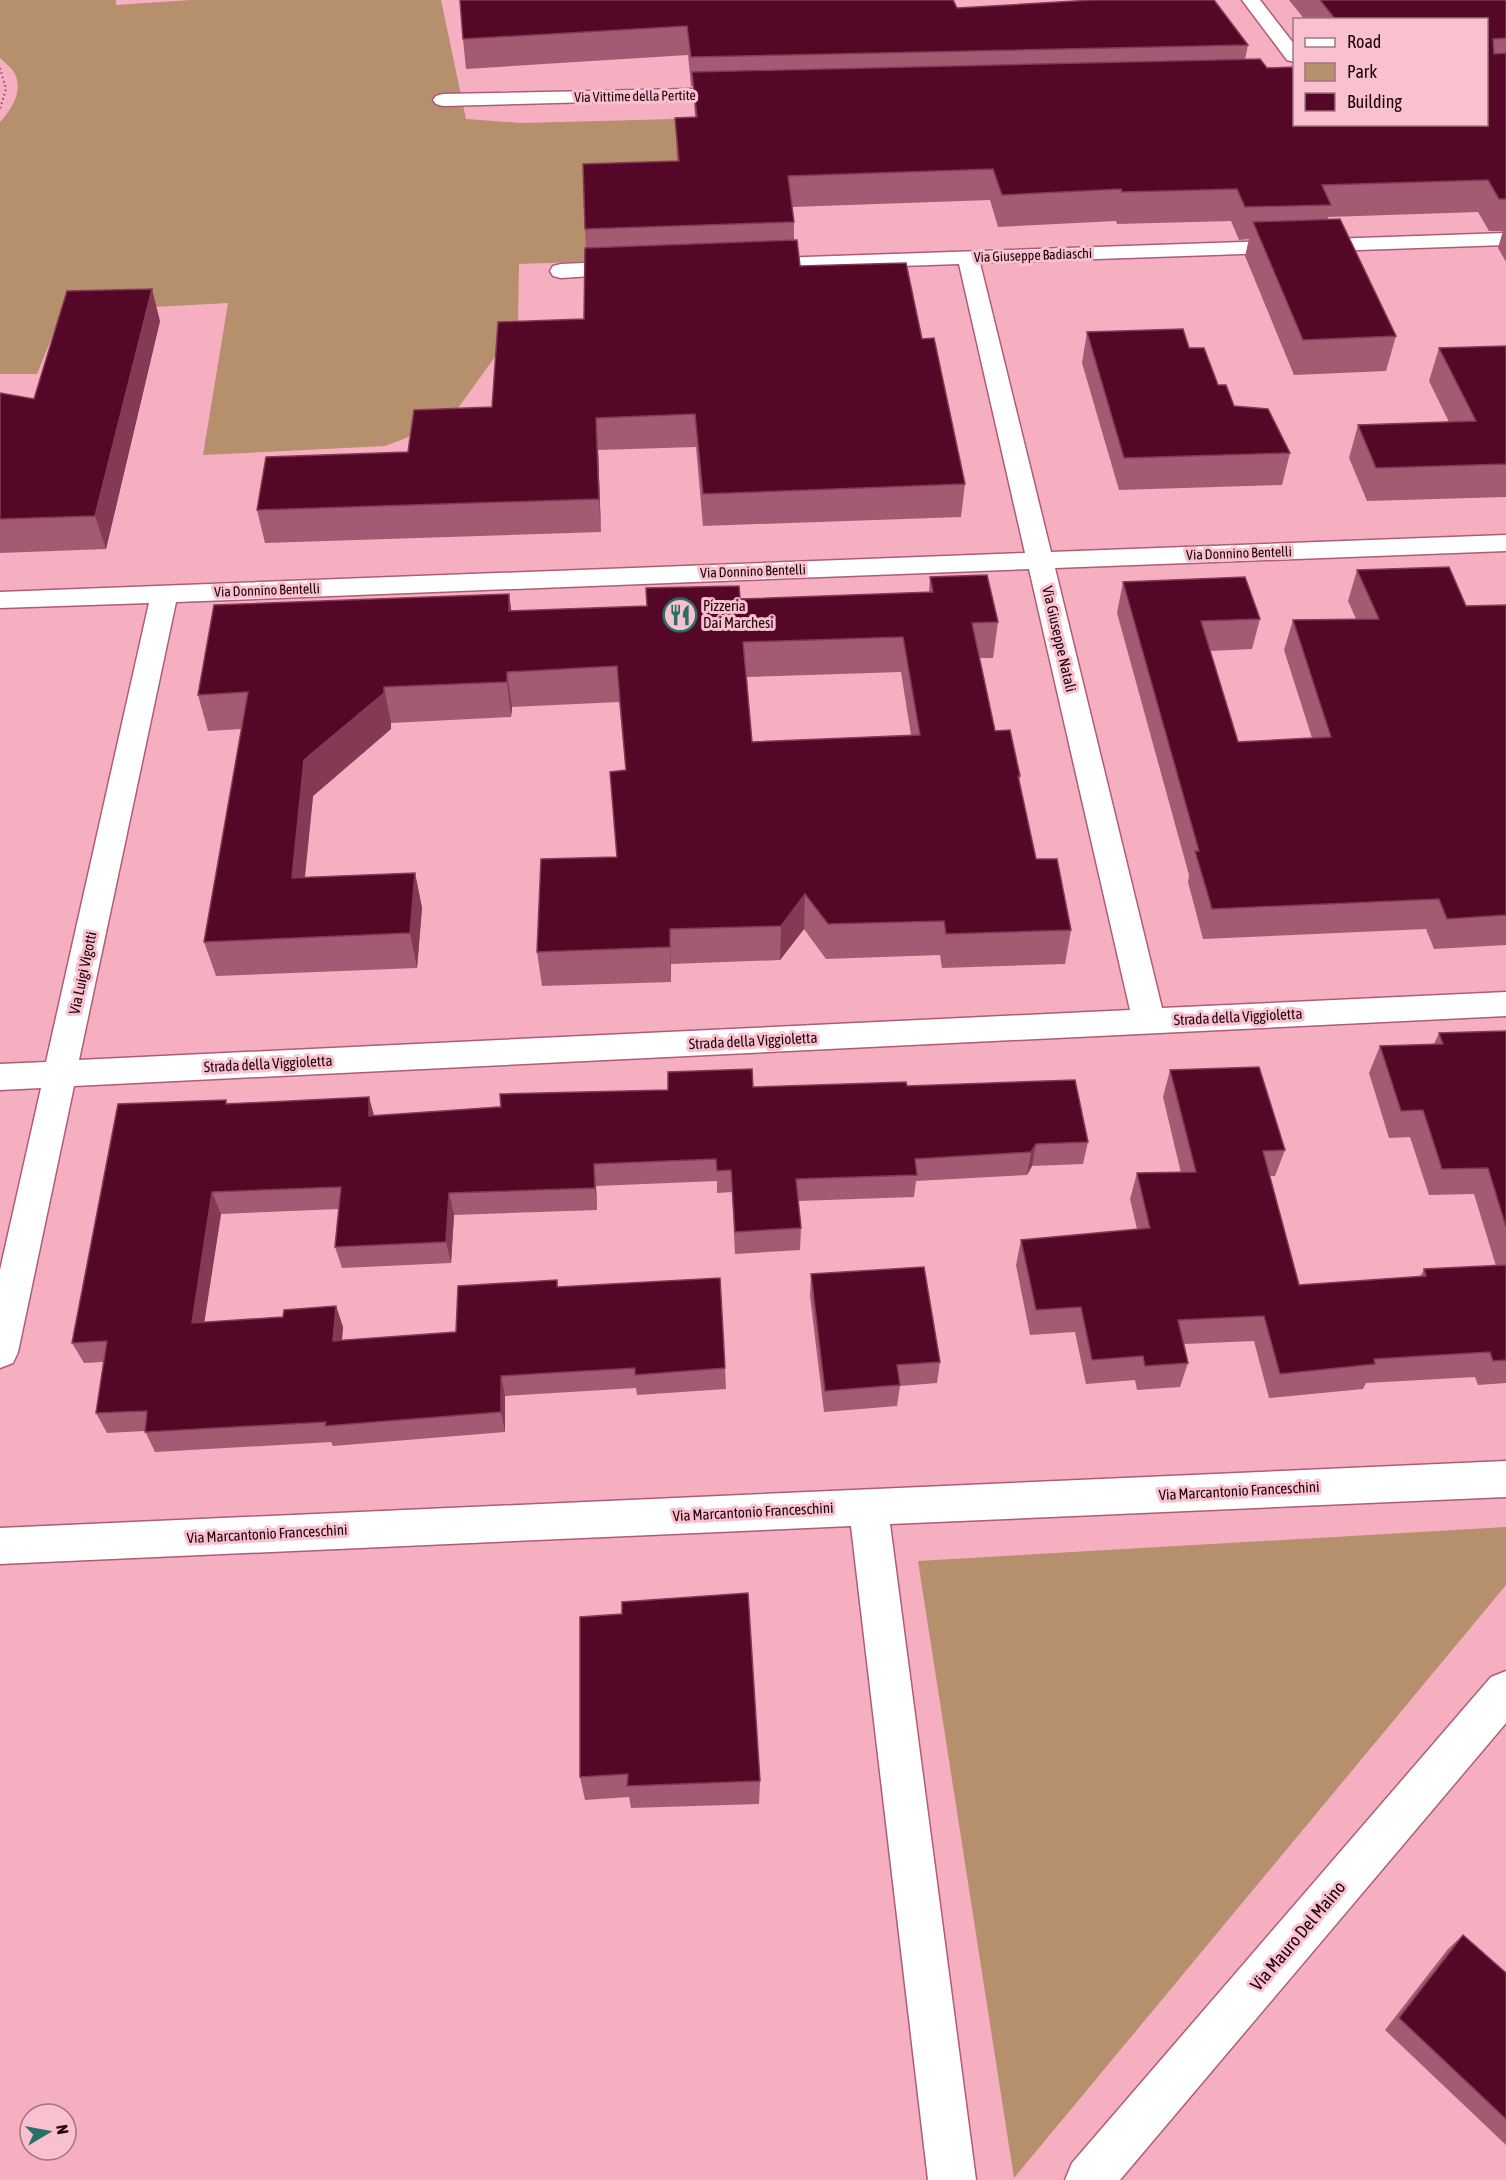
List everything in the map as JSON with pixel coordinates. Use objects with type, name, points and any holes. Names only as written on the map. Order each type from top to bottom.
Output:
[{"type":"street","points":[[1251,0],[1293,55]]},
{"type":"street","name":"Via Vittime della Pertite","points":[[443,100],[762,93]]},
{"type":"street","name":"Via Giuseppe Badiaschi","points":[[729,265],[1506,239]]},
{"type":"street","name":"Via Giuseppe Natali","points":[[968,257],[1149,1022]]},
{"type":"street","points":[[561,271],[645,268]]},
{"type":"street","name":"Via Donnino Bentelli","points":[[0,600],[1506,543]]},
{"type":"street","name":"Via Luigi Vigotti","points":[[0,1352],[62,1074],[164,594]]},
{"type":"street","name":"Strada della Viggioletta","points":[[0,1077],[1506,1005]]},
{"type":"street","name":"Via Marcantonio Franceschini","points":[[0,1546],[1506,1479]]},
{"type":"street","points":[[868,1507],[951,2180]]},
{"type":"street","name":"Via Mauro Del Maino","points":[[1089,2180],[1506,1691]]},
{"type":"path","points":[[0,68],[7,80],[6,97],[0,109]]},
{"type":"green space","points":[[0,0],[116,0],[116,5],[191,0],[441,0],[466,119],[522,123],[675,119],[687,258],[519,264],[518,325],[448,422],[385,446],[203,455],[228,303],[62,312],[37,374],[0,374],[0,122],[15,99],[18,86],[14,72],[0,58]]},
{"type":"green space","points":[[1506,1527],[1506,1585],[1014,2178],[918,1561]]},
{"type":"building","points":[[460,0],[953,0],[957,8],[1093,0],[1214,0],[1248,45],[691,57],[687,26],[463,39]]},
{"type":"building","points":[[1320,0],[1506,0],[1506,38],[1493,39],[1494,54],[1506,53],[1506,199],[1499,199],[1488,180],[1322,185],[1331,205],[1245,207],[1237,189],[1122,192],[1121,189],[1002,195],[993,169],[788,176],[794,222],[585,229],[583,164],[679,161],[675,118],[697,117],[692,72],[1260,59],[1267,68],[1293,67],[1293,126],[1488,126],[1488,18],[1334,18]]},
{"type":"building","points":[[1340,219],[1396,336],[1303,340],[1253,222]]},
{"type":"building","points":[[797,240],[800,266],[906,263],[922,339],[934,338],[965,484],[703,494],[695,414],[596,418],[599,499],[257,510],[266,457],[408,452],[414,410],[492,407],[498,322],[584,319],[585,248]]},
{"type":"building","points":[[152,289],[95,516],[0,519],[0,393],[34,399],[67,291]]},
{"type":"building","points":[[1183,329],[1189,348],[1204,348],[1218,385],[1226,385],[1234,406],[1268,409],[1290,453],[1124,458],[1087,332]]},
{"type":"building","points":[[1506,346],[1506,464],[1376,468],[1358,425],[1476,421],[1439,348]]},
{"type":"building","points":[[1449,567],[1466,606],[1506,605],[1506,915],[1447,919],[1439,899],[1212,909],[1195,851],[1199,851],[1123,582],[1245,577],[1260,619],[1201,621],[1238,742],[1331,737],[1293,620],[1379,619],[1357,570]]},
{"type":"building","points":[[987,575],[998,622],[972,623],[995,731],[1010,730],[1036,859],[1057,859],[1071,930],[946,934],[944,921],[828,924],[805,894],[781,926],[670,929],[670,947],[537,952],[541,859],[617,857],[610,772],[626,770],[617,666],[507,672],[507,682],[384,687],[384,693],[304,760],[292,878],[415,873],[410,933],[204,942],[248,692],[198,695],[214,605],[509,594],[509,611],[647,606],[646,588],[739,586],[740,599],[933,592],[930,577]],"holes":[[[903,637],[920,735],[752,742],[743,642]]]},
{"type":"building","points":[[1506,1031],[1506,1227],[1488,1168],[1442,1169],[1423,1110],[1401,1111],[1380,1046],[1443,1044],[1439,1033]]},
{"type":"building","points":[[1259,1067],[1285,1150],[1263,1151],[1299,1285],[1426,1276],[1424,1269],[1506,1265],[1506,1360],[1493,1361],[1490,1352],[1374,1359],[1375,1364],[1280,1374],[1264,1316],[1178,1320],[1188,1363],[1145,1366],[1143,1356],[1092,1360],[1081,1307],[1036,1310],[1021,1240],[1150,1228],[1137,1173],[1196,1172],[1170,1070]]},
{"type":"building","points":[[752,1069],[753,1087],[906,1082],[907,1086],[1075,1080],[1088,1142],[1036,1144],[1031,1152],[915,1159],[917,1175],[796,1179],[801,1228],[735,1232],[731,1170],[717,1171],[716,1159],[594,1164],[595,1188],[449,1193],[446,1242],[335,1247],[341,1187],[212,1192],[192,1323],[283,1317],[284,1310],[336,1306],[333,1341],[456,1332],[458,1286],[557,1280],[557,1287],[720,1278],[725,1368],[635,1375],[635,1368],[501,1376],[501,1412],[325,1426],[326,1422],[145,1432],[147,1411],[96,1413],[107,1341],[72,1343],[118,1104],[226,1100],[226,1104],[369,1097],[369,1116],[501,1107],[500,1094],[668,1090],[668,1072]]},
{"type":"building","points":[[924,1267],[940,1362],[897,1365],[900,1385],[825,1391],[811,1274]]},
{"type":"building","points":[[748,1593],[760,1781],[627,1786],[628,1774],[580,1777],[580,1617],[622,1614],[622,1602]]},
{"type":"building","points":[[1463,1935],[1506,1973],[1506,2119],[1399,2018]]},
{"type":"place","name":"Pizzeria Dai Marchesi","points":[[680,615]]}]
